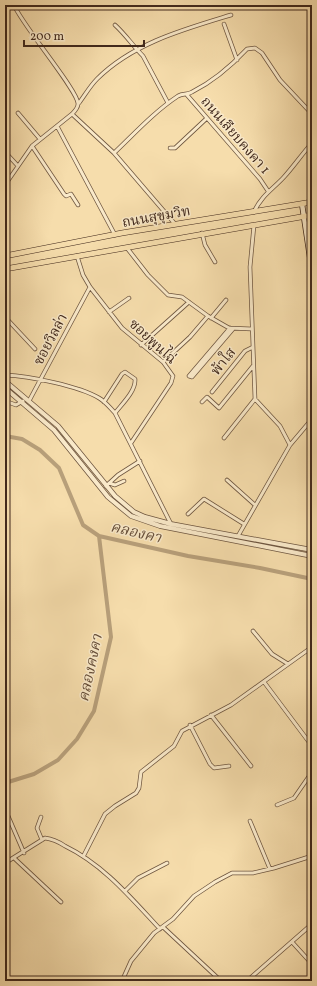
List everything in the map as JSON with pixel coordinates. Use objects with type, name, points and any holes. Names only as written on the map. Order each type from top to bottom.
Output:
[{"type":"main road","name":"ถนนสุขุมวิท","points":[[5,256],[175,224],[311,202]]},
{"type":"main road","points":[[311,202],[312,218]]},
{"type":"main road","points":[[302,204],[312,272]]},
{"type":"main road","name":"ถนนสุขุมวิท","points":[[5,269],[312,215]]},
{"type":"street","points":[[5,185],[32,146],[72,114],[77,108],[78,103],[77,96],[55,67],[14,5]]},
{"type":"street","points":[[78,103],[101,75],[136,51],[178,31],[231,15]]},
{"type":"street","points":[[224,24],[236,60]]},
{"type":"street","points":[[115,25],[126,36],[136,51],[143,56],[168,103]]},
{"type":"street","points":[[114,153],[154,114],[168,103],[181,95],[187,95],[195,91],[236,60],[247,49],[255,48],[262,53],[280,80],[312,114]]},
{"type":"street","name":"ถนนเลียบคงคา 1","points":[[187,95],[206,119],[260,179],[268,191]]},
{"type":"street","points":[[18,113],[40,139]]},
{"type":"street","points":[[72,114],[114,153],[175,224]]},
{"type":"street","points":[[170,148],[175,148],[206,119]]},
{"type":"street","points":[[57,126],[115,235]]},
{"type":"street","points":[[254,212],[258,203],[268,191],[285,175],[312,143]]},
{"type":"street","points":[[32,146],[64,194],[66,196],[70,194],[78,205]]},
{"type":"street","points":[[5,152],[18,166]]},
{"type":"street","points":[[254,225],[250,267],[255,399],[280,426],[290,445]]},
{"type":"street","points":[[202,234],[205,245],[215,262]]},
{"type":"street","points":[[127,248],[148,275],[168,296],[180,296],[210,317],[232,329],[252,329]]},
{"type":"street","name":"ซอยพูนไฉ่","points":[[77,256],[82,275],[122,328],[163,362],[172,375],[172,381],[131,443]]},
{"type":"street","name":"ซอยวิลล่า","points":[[28,400],[41,380],[90,287]]},
{"type":"street","points":[[110,312],[129,298]]},
{"type":"street","points":[[163,362],[226,300]]},
{"type":"street","points":[[141,344],[188,302]]},
{"type":"street","points":[[5,317],[35,349]]},
{"type":"street","points":[[215,348],[192,377],[190,376],[215,348],[232,329]]},
{"type":"street","name":"พ้าใส","points":[[212,392],[245,352],[253,347]]},
{"type":"street","points":[[202,402],[207,397],[219,408],[253,366]]},
{"type":"street","points":[[104,402],[122,374],[125,372],[135,379],[131,392],[115,413]]},
{"type":"street","points":[[5,375],[41,380],[83,392],[104,402],[115,413],[171,524]]},
{"type":"street","points":[[5,381],[62,431],[122,504],[134,512],[145,517],[171,524],[312,550]]},
{"type":"street","points":[[5,388],[54,430],[108,497],[132,516],[160,526],[312,556]]},
{"type":"street","points":[[224,438],[255,399]]},
{"type":"street","points":[[5,401],[14,404],[28,400]]},
{"type":"street","points":[[238,536],[290,445],[312,419]]},
{"type":"street","points":[[107,484],[118,474],[140,461]]},
{"type":"street","points":[[227,480],[255,505]]},
{"type":"street","points":[[107,484],[116,485],[124,481]]},
{"type":"street","points":[[188,514],[204,499],[244,524]]},
{"type":"street","points":[[253,631],[272,654],[288,664]]},
{"type":"street","points":[[84,855],[105,814],[136,793],[139,788],[141,772],[174,746],[179,734],[190,725],[232,705],[312,647]]},
{"type":"street","points":[[264,682],[312,746]]},
{"type":"street","points":[[211,715],[251,766]]},
{"type":"street","points":[[190,725],[210,764],[214,768],[229,766]]},
{"type":"street","points":[[277,806],[294,798],[312,772]]},
{"type":"street","points":[[5,809],[24,853]]},
{"type":"street","points":[[41,817],[37,828],[42,840]]},
{"type":"street","points":[[250,821],[270,869]]},
{"type":"street","points":[[5,863],[24,853],[42,840],[52,839],[84,855],[125,891],[162,928],[221,981]]},
{"type":"street","points":[[122,981],[131,961],[154,934],[194,896],[214,882],[232,873],[253,873],[312,856]]},
{"type":"street","points":[[14,858],[61,902]]},
{"type":"street","points":[[125,891],[138,878],[167,863]]},
{"type":"street","points":[[247,981],[312,924]]},
{"type":"street","points":[[292,942],[312,964]]},
{"type":"waterway","name":"คลองคา","points":[[5,436],[22,439],[40,450],[59,468],[83,525],[99,536],[188,556],[260,568],[312,579]]},
{"type":"waterway","name":"คลองคงคา","points":[[5,783],[34,774],[58,760],[77,739],[94,711],[111,637],[99,536]]}]
